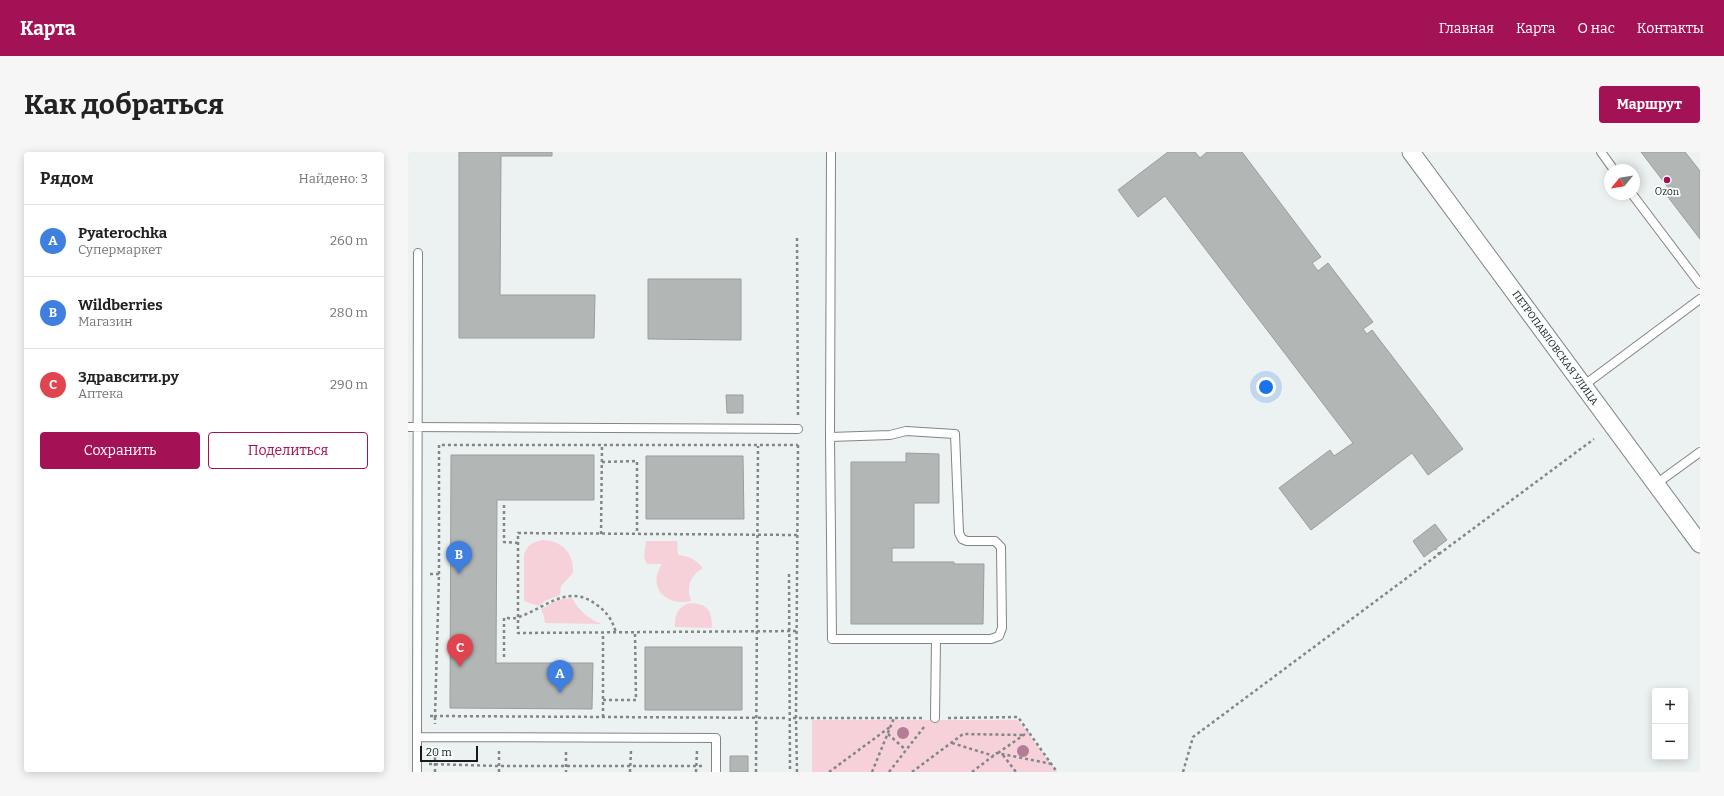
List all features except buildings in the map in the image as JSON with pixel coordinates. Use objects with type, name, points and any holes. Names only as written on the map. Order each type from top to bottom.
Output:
[{"type":"street","name":"ПЕТРОПАВЛОВСКАЯ УЛИЦА","points":[[1411,152],[1700,544]]},
{"type":"lane","points":[[830,437],[890,435],[906,431],[955,434],[959,533],[962,539],[967,541],[995,541],[1001,547],[1001,632],[999,636],[991,639],[832,639],[830,437],[831,152]]},
{"type":"lane","points":[[1600,152],[1609,164]]},
{"type":"lane","points":[[1637,200],[1700,284]]},
{"type":"lane","points":[[417,772],[418,253]]},
{"type":"lane","points":[[1584,386],[1700,299]]},
{"type":"lane","points":[[408,427],[798,429]]},
{"type":"lane","points":[[1656,484],[1700,452]]},
{"type":"lane","points":[[935,718],[936,639]]},
{"type":"lane","points":[[417,737],[716,738],[716,769]]},
{"type":"path","points":[[797,238],[798,446],[794,718],[797,772]]},
{"type":"path","points":[[1183,772],[1193,737],[1594,439]]},
{"type":"path","points":[[785,718],[435,716],[439,574],[439,445],[798,446]]},
{"type":"path","points":[[602,445],[602,534]]},
{"type":"path","points":[[756,772],[758,446]]},
{"type":"path","points":[[602,462],[637,461],[637,534]]},
{"type":"path","points":[[504,505],[504,542],[518,543]]},
{"type":"path","points":[[796,632],[518,633],[518,533],[797,534]]},
{"type":"path","points":[[1436,549],[1439,554]]},
{"type":"path","points":[[789,574],[790,772]]},
{"type":"path","points":[[504,657],[504,618],[518,618],[555,599],[568,596],[574,596],[593,602],[604,610],[614,626],[616,633]]},
{"type":"path","points":[[602,717],[603,633]]},
{"type":"path","points":[[602,700],[636,700],[635,633]]},
{"type":"path","points":[[872,772],[894,718]]},
{"type":"path","points":[[889,772],[927,723]]},
{"type":"path","points":[[829,772],[890,727]]},
{"type":"path","points":[[972,772],[1028,732]]},
{"type":"path","points":[[888,734],[906,750]]},
{"type":"path","points":[[912,772],[963,734],[1024,735]]},
{"type":"path","points":[[952,743],[994,756]]},
{"type":"path","points":[[997,754],[1052,764]]},
{"type":"path","points":[[1003,755],[1016,772]]},
{"type":"path","points":[[417,763],[499,766],[716,769]]},
{"type":"shaded area","points":[[543,540],[556,543],[566,549],[573,566],[573,573],[561,586],[560,595],[545,601],[539,606],[524,601],[524,556],[530,545]]},
{"type":"shaded area","points":[[646,541],[677,541],[678,555],[692,558],[703,568],[695,574],[690,582],[689,591],[691,601],[674,601],[667,598],[662,593],[656,580],[662,564],[647,564],[644,558]]},
{"type":"shaded area","points":[[572,598],[584,614],[592,620],[602,624],[545,623],[541,609],[558,600]]},
{"type":"shaded area","points":[[690,603],[701,605],[708,609],[710,612],[712,628],[675,627],[678,612],[682,607]]},
{"type":"shaded area","points":[[812,720],[1018,720],[1057,772],[812,772]]},
{"type":"place","name":"Ozon","points":[[1667,180]]},
{"type":"place","name":"Wildberries","points":[[459,574]]},
{"type":"place","name":"Здравсити.ру","points":[[460,667]]},
{"type":"place","name":"Pyaterochka","points":[[560,693]]}]
